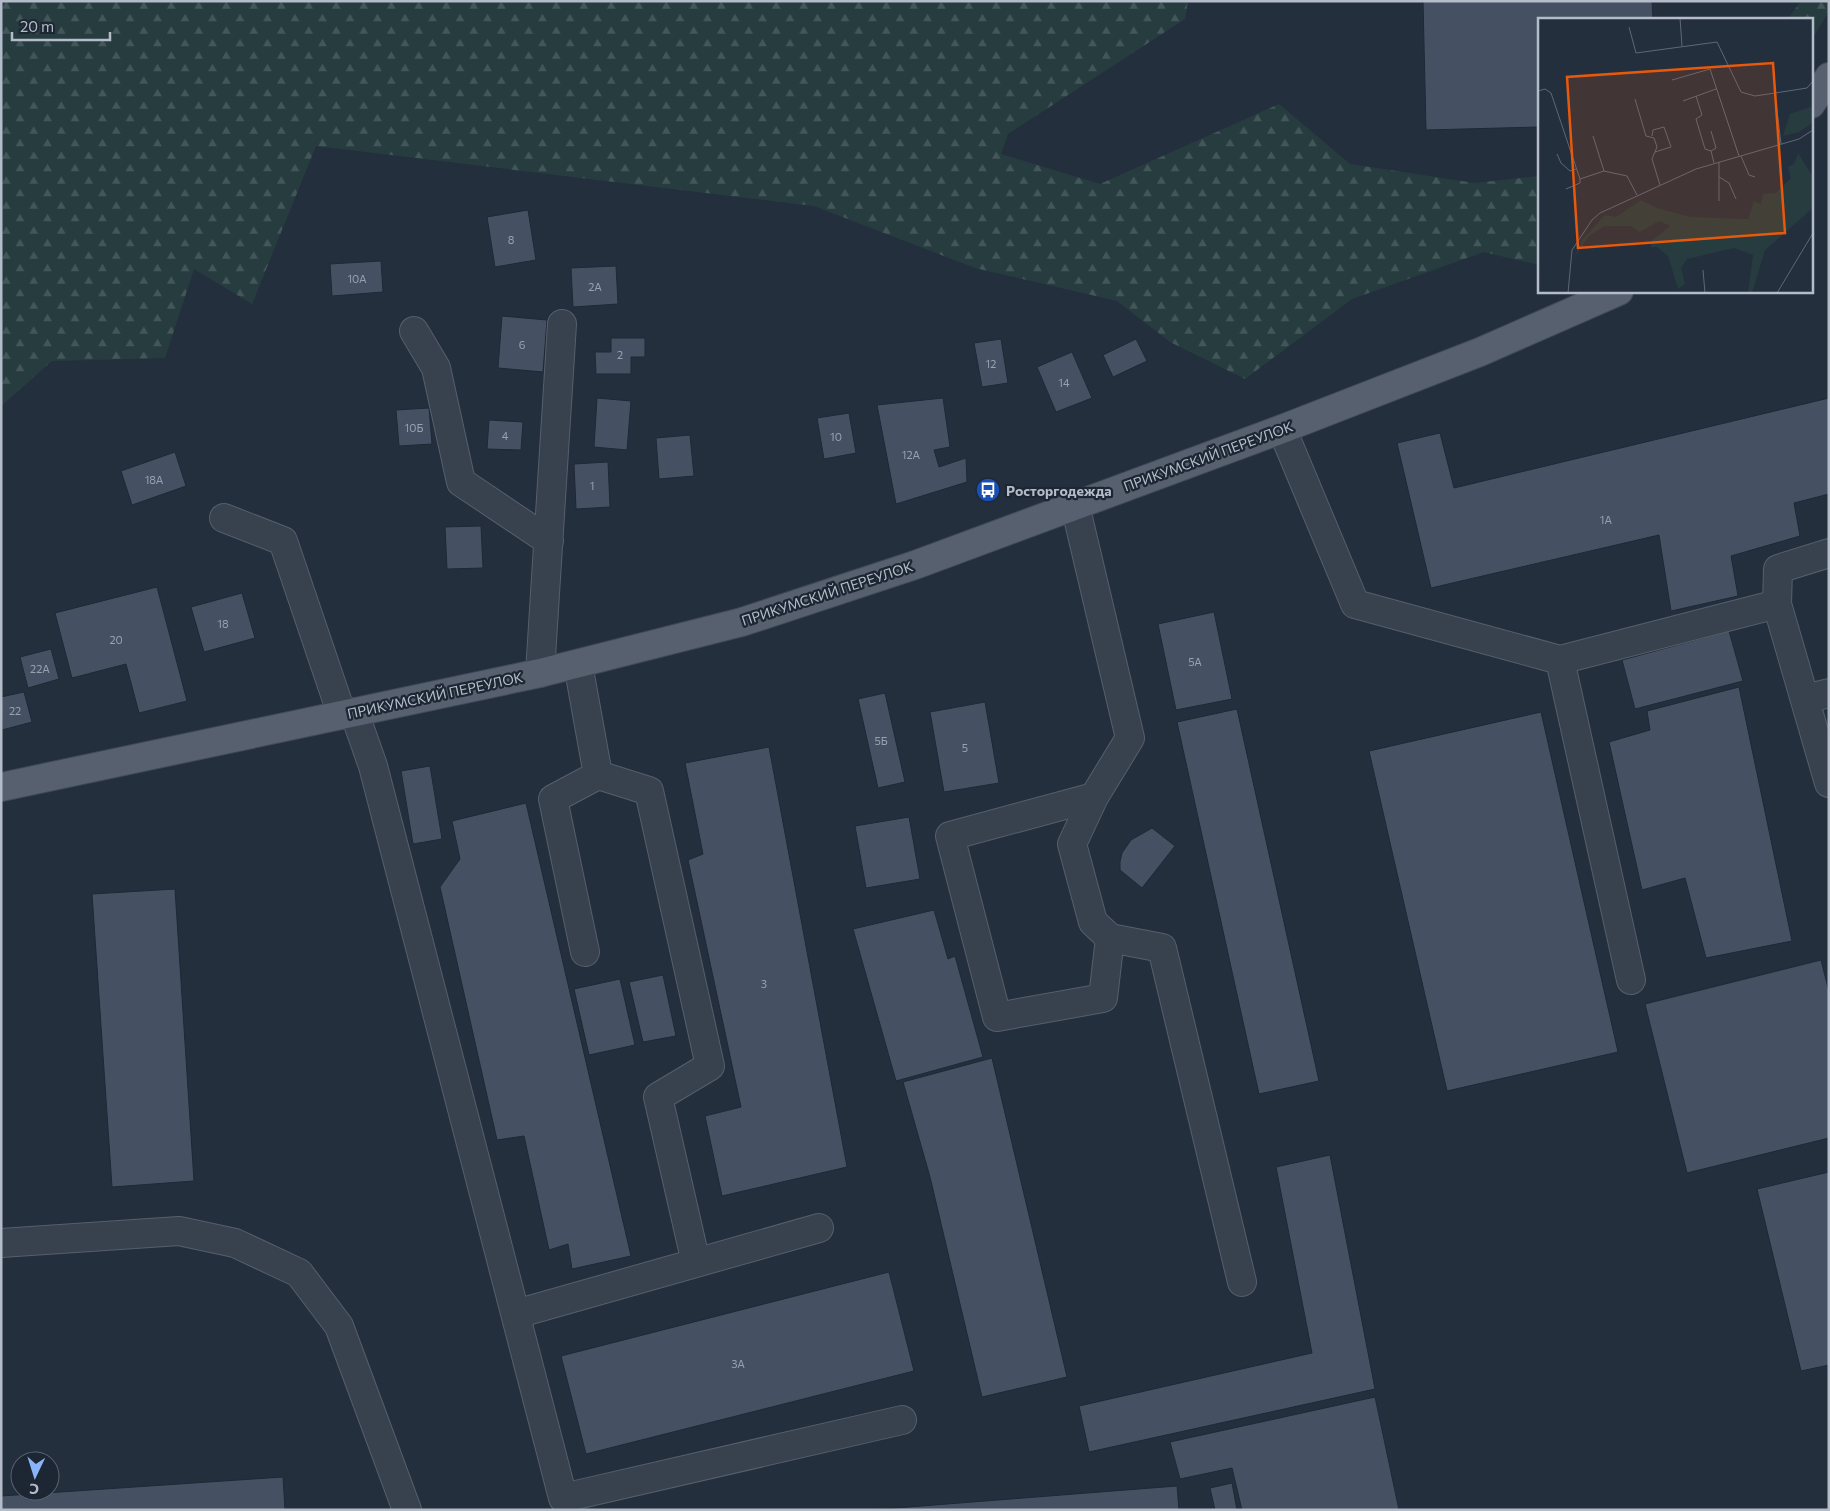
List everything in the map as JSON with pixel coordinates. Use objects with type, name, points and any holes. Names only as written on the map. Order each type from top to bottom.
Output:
[{"type":"main road","points":[[1812,102],[1829,77]]},
{"type":"main road","name":"ПРИКУМСКИЙ ПЕРЕУЛОК","points":[[1,787],[578,664],[742,622],[915,565],[1282,429],[1480,352],[1617,292]]},
{"type":"lane","points":[[540,672],[562,324]]},
{"type":"lane","points":[[414,331],[436,368],[462,482],[549,541]]},
{"type":"lane","points":[[1282,429],[1355,604],[1560,660],[1778,604]]},
{"type":"lane","points":[[1075,505],[1130,738],[1094,798],[1072,844],[1093,922],[1110,938],[1162,948],[1242,1282]]},
{"type":"lane","points":[[224,518],[283,541],[348,713],[373,766],[563,1498],[902,1420]]},
{"type":"lane","points":[[1829,553],[1778,569],[1778,604],[1817,696],[1829,783]]},
{"type":"lane","points":[[1560,660],[1631,980]]},
{"type":"lane","points":[[578,664],[598,775]]},
{"type":"lane","points":[[586,952],[553,799],[598,775],[649,791],[710,1066],[658,1097],[696,1263]]},
{"type":"lane","points":[[1094,798],[950,836],[997,1017],[1103,998],[1110,938]]},
{"type":"lane","points":[[516,1314],[819,1228]]},
{"type":"lane","points":[[1,1243],[178,1231],[235,1243],[299,1273],[339,1326],[407,1510]]},
{"type":"green space","points":[[1,1],[1188,1],[1185,19],[1008,134],[1001,154],[1100,184],[1279,104],[1350,164],[1475,183],[1538,176],[1538,265],[1484,252],[1352,299],[1245,379],[1170,342],[1117,301],[975,268],[814,206],[316,146],[252,304],[194,269],[165,358],[52,361],[1,406]]},
{"type":"green space","points":[[1801,1],[1829,1],[1829,11],[1812,39],[1812,18],[1789,18]]},
{"type":"building","points":[[1423,1],[1652,1],[1653,18],[1538,18],[1538,127],[1426,130]]},
{"type":"building","points":[[528,210],[536,260],[495,267],[487,217]]},
{"type":"building","points":[[381,261],[383,292],[332,296],[330,264]]},
{"type":"building","points":[[616,266],[618,304],[573,307],[571,268]]},
{"type":"building","points":[[502,316],[547,320],[543,372],[498,368]]},
{"type":"building","points":[[611,338],[645,338],[645,357],[631,357],[631,374],[596,374],[595,352],[611,352]]},
{"type":"building","points":[[1001,339],[1008,383],[982,387],[974,343]]},
{"type":"building","points":[[1136,339],[1147,361],[1113,377],[1103,355]]},
{"type":"building","points":[[1072,352],[1092,398],[1056,412],[1037,367]]},
{"type":"building","points":[[597,398],[631,401],[627,450],[594,447]]},
{"type":"building","points":[[943,398],[950,447],[934,450],[939,467],[966,458],[967,482],[896,504],[877,405]]},
{"type":"building","points":[[1829,398],[1829,494],[1794,503],[1800,536],[1731,556],[1738,596],[1671,611],[1659,535],[1431,588],[1397,443],[1440,433],[1454,488]]},
{"type":"building","points":[[429,408],[432,444],[399,446],[396,410]]},
{"type":"building","points":[[849,413],[856,453],[824,459],[817,418]]},
{"type":"building","points":[[489,420],[523,422],[521,450],[487,449]]},
{"type":"building","points":[[690,435],[694,476],[659,479],[656,438]]},
{"type":"building","points":[[175,452],[186,486],[132,505],[121,471]]},
{"type":"building","points":[[608,462],[610,507],[576,509],[574,464]]},
{"type":"building","points":[[481,526],[483,568],[447,569],[445,527]]},
{"type":"building","points":[[157,587],[187,701],[139,713],[126,664],[72,678],[55,613]]},
{"type":"building","points":[[242,593],[255,638],[204,652],[191,607]]},
{"type":"building","points":[[1214,612],[1232,699],[1176,710],[1158,624]]},
{"type":"building","points":[[1729,631],[1743,681],[1635,709],[1622,660]]},
{"type":"building","points":[[51,649],[59,679],[28,688],[20,657]]},
{"type":"building","points":[[1739,687],[1792,941],[1706,958],[1685,878],[1642,890],[1609,742],[1650,730],[1647,711]]},
{"type":"building","points":[[24,692],[32,722],[2,730],[1,697]]},
{"type":"building","points":[[885,693],[905,782],[878,788],[858,699]]},
{"type":"building","points":[[985,702],[999,783],[944,792],[930,712]]},
{"type":"building","points":[[1237,709],[1319,1081],[1259,1094],[1177,722]]},
{"type":"building","points":[[1541,712],[1618,1052],[1447,1091],[1369,751]]},
{"type":"building","points":[[769,747],[847,1167],[722,1196],[705,1116],[741,1107],[688,860],[703,854],[685,763]]},
{"type":"building","points":[[430,766],[442,839],[413,844],[401,771]]},
{"type":"building","points":[[526,803],[631,1256],[572,1269],[568,1244],[549,1250],[524,1136],[497,1140],[440,887],[460,859],[452,821]]},
{"type":"building","points":[[909,817],[920,879],[866,888],[855,826]]},
{"type":"building","points":[[1152,828],[1175,846],[1142,888],[1120,870],[1120,862],[1122,853],[1131,840]]},
{"type":"building","points":[[175,889],[194,1181],[112,1187],[92,894]]},
{"type":"building","points":[[934,910],[948,959],[955,956],[983,1057],[896,1081],[853,929]]},
{"type":"building","points":[[1821,960],[1829,992],[1829,1138],[1687,1173],[1645,1004]]},
{"type":"building","points":[[663,975],[676,1036],[643,1042],[629,982]]},
{"type":"building","points":[[620,979],[635,1045],[589,1055],[574,989]]},
{"type":"building","points":[[992,1058],[1067,1377],[982,1397],[930,1177],[903,1082]]},
{"type":"building","points":[[1330,1155],[1375,1389],[1089,1452],[1079,1406],[1312,1353],[1276,1167]]},
{"type":"building","points":[[1829,1172],[1829,1365],[1801,1371],[1757,1189]]},
{"type":"building","points":[[889,1272],[914,1371],[586,1454],[561,1356]]},
{"type":"building","points":[[1375,1397],[1399,1510],[1242,1510],[1232,1468],[1180,1479],[1170,1442]]},
{"type":"building","points":[[283,1477],[285,1510],[1,1510],[1,1496],[10,1495],[10,1501],[60,1501],[60,1492]]},
{"type":"building","points":[[1232,1483],[1237,1510],[1215,1510],[1210,1488]]},
{"type":"building","points":[[1177,1486],[1179,1510],[870,1510]]},
{"type":"place","name":"Росторгодежда","points":[[988,490]]}]
